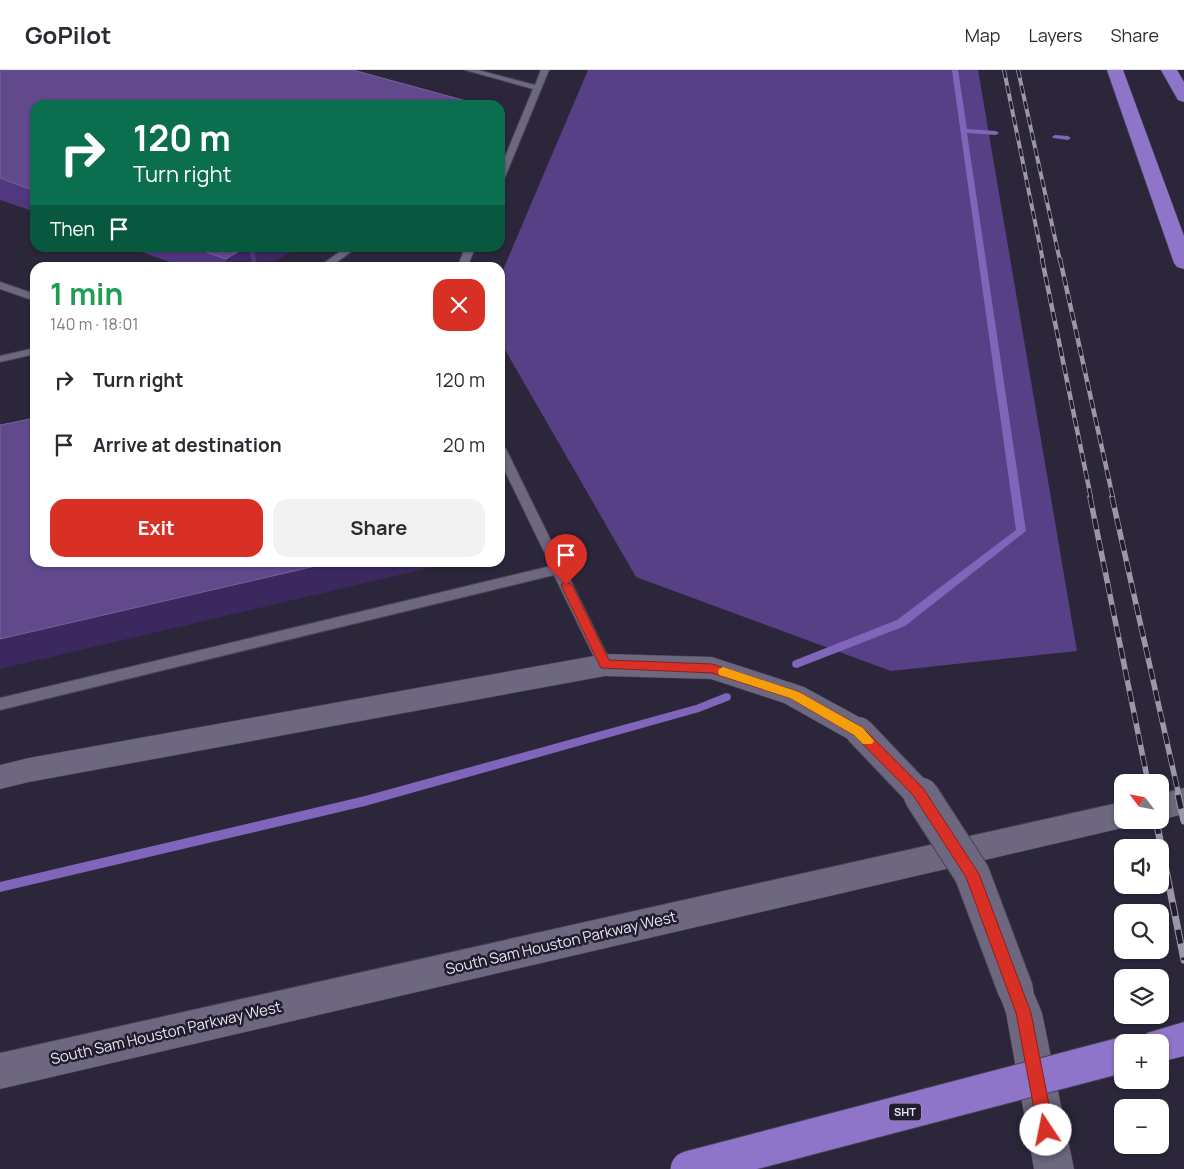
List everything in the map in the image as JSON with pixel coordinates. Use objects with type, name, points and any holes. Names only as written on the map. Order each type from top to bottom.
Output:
[{"type":"highway","points":[[1115,70],[1184,263]]},
{"type":"highway","points":[[1169,70],[1184,97]]},
{"type":"highway","points":[[1169,1043],[1184,1039]]},
{"type":"highway","name":"SHT","points":[[688,1169],[1114,1057]]},
{"type":"main road","points":[[0,777],[39,768],[605,665],[712,668],[794,695],[859,732],[918,791],[972,874],[1024,1013],[1054,1169]]},
{"type":"main road","points":[[1169,805],[1184,801]]},
{"type":"main road","name":"South Sam Houston Parkway West","points":[[0,1071],[1114,817]]},
{"type":"lane","points":[[469,70],[538,88]]},
{"type":"lane","points":[[505,169],[545,70]]},
{"type":"lane","points":[[505,148],[515,147]]},
{"type":"lane","points":[[331,262],[345,252]]},
{"type":"lane","points":[[0,285],[30,296]]},
{"type":"lane","points":[[0,359],[30,352]]},
{"type":"lane","points":[[505,458],[605,665]]},
{"type":"lane","points":[[0,704],[558,569]]},
{"type":"shaded area","points":[[588,70],[978,70],[1077,651],[891,671],[636,577],[505,350],[505,265]]},
{"type":"building","points":[[0,70],[353,70],[463,100],[30,100],[30,189],[0,178]]},
{"type":"building","points":[[206,252],[237,252],[226,259]]},
{"type":"building","points":[[30,419],[30,567],[311,567],[0,639],[0,425]]},
{"type":"waterway","points":[[797,664],[901,623],[1021,531],[955,70]]},
{"type":"waterway","points":[[964,131],[996,133]]},
{"type":"waterway","points":[[1055,137],[1068,138]]},
{"type":"waterway","points":[[0,887],[365,801],[699,708],[726,697]]},
{"type":"railway","points":[[1004,70],[1043,261]]},
{"type":"railway","points":[[1018,70],[1060,261]]},
{"type":"railway","points":[[1042,259],[1091,498]]},
{"type":"railway","points":[[1060,259],[1113,498]]},
{"type":"railway","points":[[1090,497],[1146,774]]},
{"type":"railway","points":[[1112,497],[1179,796]]},
{"type":"railway","points":[[1178,795],[1184,821]]},
{"type":"railway","points":[[1158,829],[1184,960]]},
{"type":"slow traffic","points":[[723,672],[794,695],[859,732],[868,741]]},
{"type":"route","points":[[566,585],[605,665],[712,668],[794,695],[859,732],[918,791],[972,874],[1024,1013],[1046,1130]]}]
